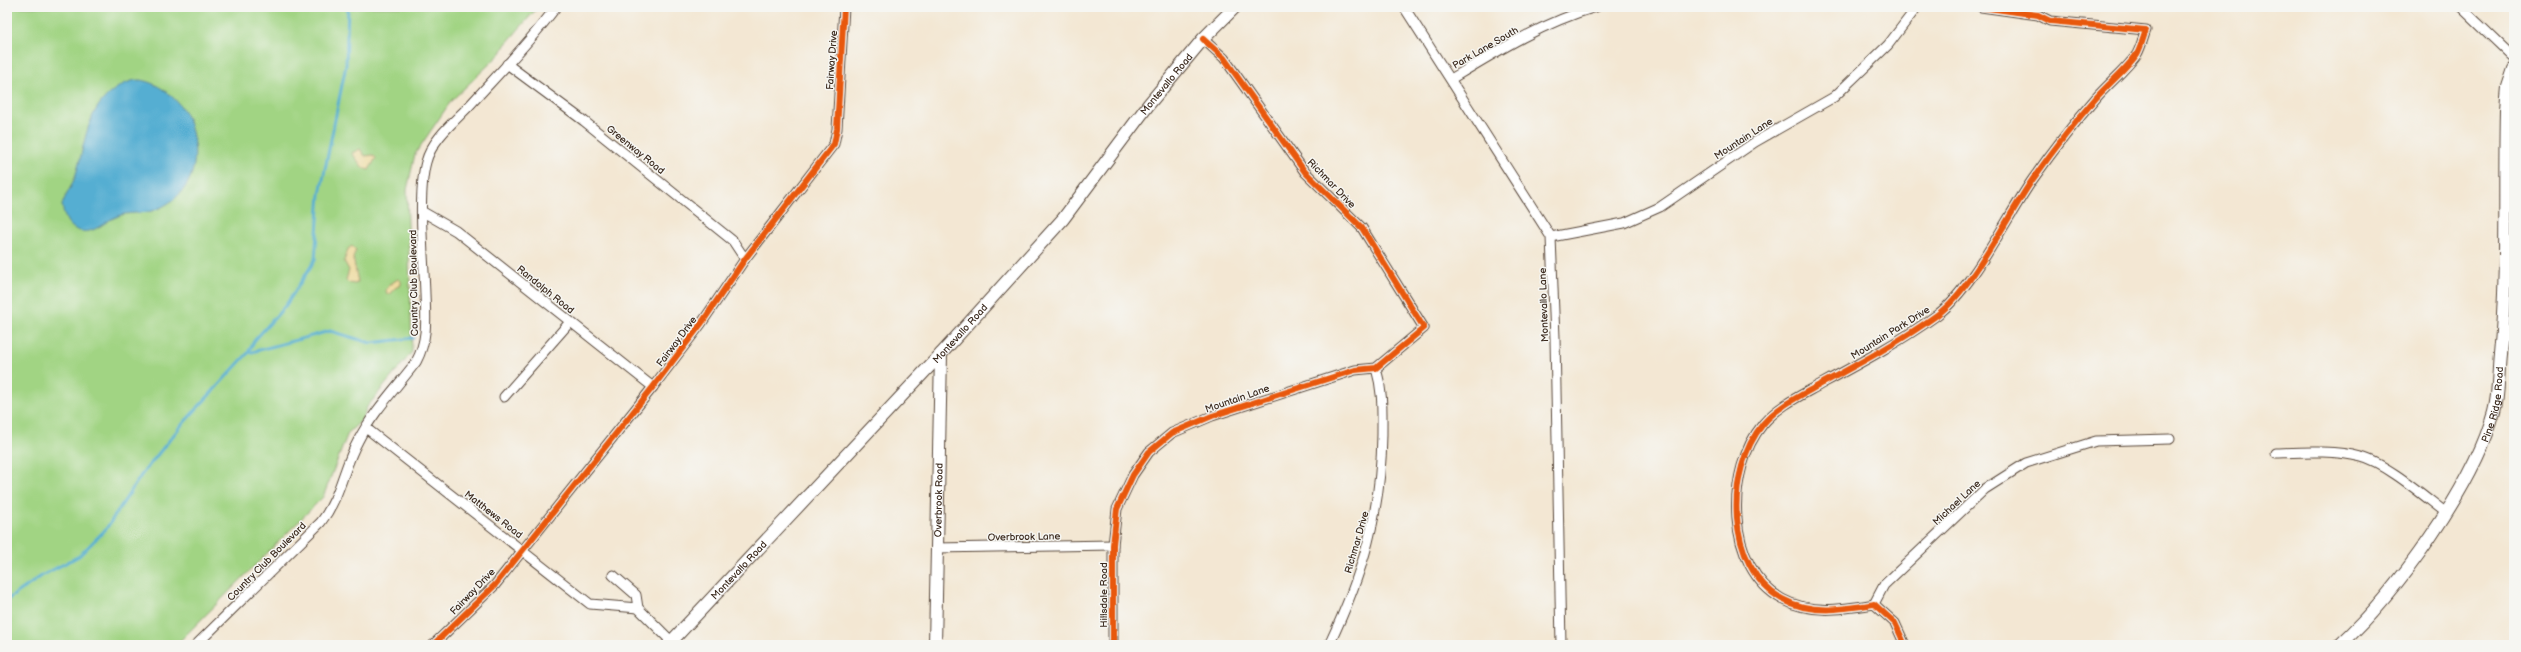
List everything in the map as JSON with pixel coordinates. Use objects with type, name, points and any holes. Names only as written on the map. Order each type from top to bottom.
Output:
[{"type":"main road","name":"Montevallo Road","points":[[669,643],[940,354],[1063,220],[1149,104],[1203,39],[1235,7]]},
{"type":"main road","name":"Pine Ridge Road","points":[[2340,645],[2354,632],[2420,553],[2474,462],[2494,411],[2504,308],[2506,109],[2508,88],[2514,69]]},
{"type":"main road","name":"Overbrook Road","points":[[935,645],[940,354]]},
{"type":"street","name":"Country Club Boulevard","points":[[196,645],[321,522],[337,497],[357,442],[416,362],[425,341],[426,330],[423,176],[431,149],[556,7]]},
{"type":"street","name":"Fairway Drive","points":[[432,645],[495,585],[653,387],[701,324],[745,258],[834,144],[837,129],[844,7]]},
{"type":"street","points":[[1404,7],[1551,237]]},
{"type":"street","name":"Park Lane South","points":[[1451,79],[1501,48],[1572,10],[1596,7]]},
{"type":"street","name":"Mountain Lane","points":[[1551,237],[1624,222],[1660,207],[1755,142],[1834,97],[1888,44],[1917,7]]},
{"type":"street","name":"Mountain Park Drive","points":[[1874,604],[1833,611],[1796,605],[1781,598],[1759,580],[1742,546],[1736,516],[1737,490],[1742,461],[1762,425],[1779,408],[1898,341],[1939,314],[1961,290],[2033,179],[2095,99],[2137,54],[2146,30],[2050,21],[2038,15],[1981,7]]},
{"type":"street","points":[[2461,7],[2514,58]]},
{"type":"street","name":"Richmar Drive","points":[[1203,39],[1224,58],[1305,172],[1362,228],[1424,328],[1376,368],[1382,388],[1381,474],[1374,523],[1350,602],[1329,645]]},
{"type":"street","name":"Greenway Road","points":[[507,64],[590,127],[734,241],[745,258]]},
{"type":"street","name":"Randolph Road","points":[[423,212],[456,231],[653,387]]},
{"type":"street","name":"Montevallo Lane","points":[[1551,237],[1555,338],[1561,645]]},
{"type":"street","points":[[504,397],[570,322]]},
{"type":"street","name":"Mountain Lane","points":[[1113,545],[1117,508],[1133,475],[1149,452],[1172,433],[1212,416],[1348,372],[1376,368]]},
{"type":"street","name":"Matthews Road","points":[[366,428],[590,604],[638,608]]},
{"type":"street","name":"Michael Lane","points":[[1874,604],[1884,585],[1985,489],[2026,463],[2096,441],[2170,439]]},
{"type":"street","points":[[2276,453],[2328,451],[2362,457],[2400,478],[2445,512]]},
{"type":"street","name":"Overbrook Lane","points":[[936,548],[1113,545]]},
{"type":"street","name":"Hillsdale Road","points":[[1112,645],[1113,545]]},
{"type":"street","points":[[613,575],[636,595],[638,608],[669,643]]},
{"type":"street","points":[[1874,604],[1895,623],[1904,645]]},
{"type":"green space","points":[[7,7],[538,7],[505,45],[501,53],[451,101],[415,154],[407,190],[412,352],[367,407],[361,421],[348,433],[323,497],[176,645],[7,645]]},
{"type":"sand","points":[[360,149],[365,156],[373,155],[376,158],[369,170],[363,168],[352,153]]},
{"type":"sand","points":[[352,246],[356,250],[353,257],[358,282],[355,284],[349,283],[346,280],[349,270],[344,261],[348,249]]},
{"type":"sand","points":[[398,279],[401,281],[401,285],[395,288],[391,294],[387,294],[386,290],[390,284]]},
{"type":"water","points":[[140,80],[155,85],[175,99],[188,119],[195,147],[195,160],[187,184],[169,203],[155,210],[120,215],[93,230],[77,230],[68,223],[62,205],[75,177],[88,128],[93,116],[98,106],[106,96],[128,82]]},
{"type":"waterway","points":[[7,600],[43,575],[79,556],[106,529],[142,474],[180,427],[248,353],[254,341],[286,305],[315,260],[320,194],[346,65],[348,7]]},
{"type":"waterway","points":[[248,353],[330,331],[371,343],[413,338]]},
{"type":"cycle path","points":[[433,645],[495,585],[653,387],[701,324],[745,259],[834,144],[837,129],[844,7]]},
{"type":"cycle path","points":[[1905,645],[1895,623],[1874,604],[1839,609],[1816,609],[1804,607],[1782,599],[1763,584],[1750,565],[1741,542],[1737,517],[1737,491],[1742,466],[1751,443],[1769,417],[1791,401],[1909,334],[1937,315],[1950,303],[1976,270],[2033,179],[2055,148],[2096,98],[2128,66],[2137,54],[2146,30],[2050,21],[2038,15],[1981,7]]},
{"type":"cycle path","points":[[1113,645],[1113,545],[1117,509],[1133,475],[1149,452],[1172,433],[1212,416],[1355,370],[1376,368],[1424,328],[1362,228],[1305,172],[1224,58],[1203,39]]}]
